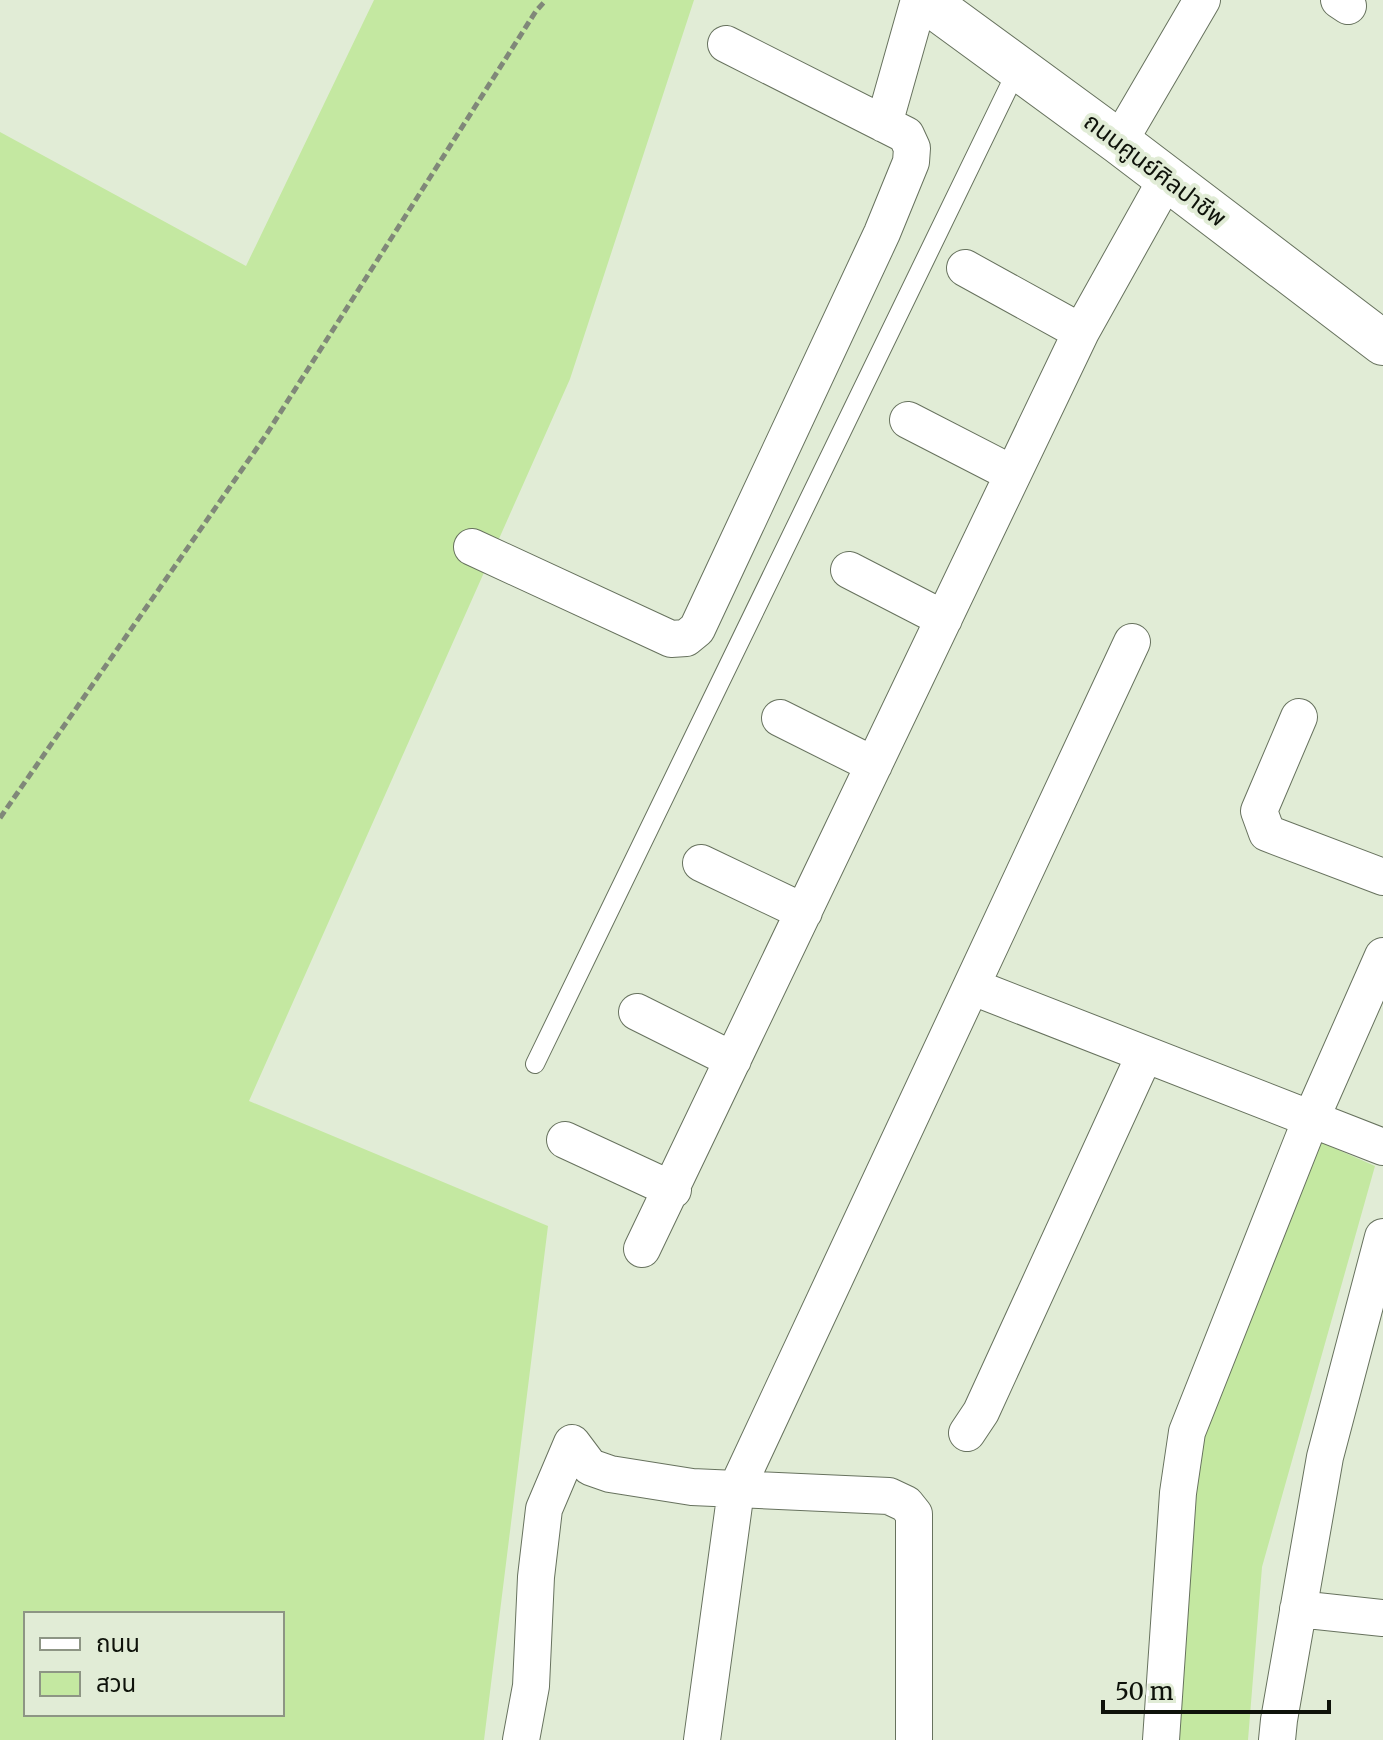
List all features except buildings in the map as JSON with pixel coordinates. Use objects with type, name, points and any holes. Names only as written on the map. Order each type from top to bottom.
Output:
[{"type":"main road","name":"ถนนศูนย์ศิลปาชีพ","points":[[922,0],[1119,142],[1383,343]]},
{"type":"street","points":[[884,124],[922,0]]},
{"type":"street","points":[[1119,142],[1202,0]]},
{"type":"street","points":[[472,547],[671,639],[686,638],[697,629],[882,233],[911,162],[912,148],[906,135],[726,44]]},
{"type":"street","points":[[642,1249],[673,1190],[1081,332],[1167,178]]},
{"type":"street","points":[[965,268],[1081,332]]},
{"type":"street","points":[[908,420],[1013,474]]},
{"type":"street","points":[[849,570],[944,619]]},
{"type":"street","points":[[702,1740],[736,1490],[1132,642]]},
{"type":"street","points":[[1299,717],[1259,811],[1267,833],[1383,877]]},
{"type":"street","points":[[780,718],[874,765]]},
{"type":"street","points":[[701,863],[804,912]]},
{"type":"street","points":[[1161,1740],[1178,1493],[1187,1432],[1311,1119],[1383,956]]},
{"type":"street","points":[[973,987],[1383,1147]]},
{"type":"street","points":[[637,1012],[733,1060]]},
{"type":"street","points":[[967,1433],[981,1412],[1145,1054]]},
{"type":"street","points":[[565,1140],[673,1190]]},
{"type":"street","points":[[1277,1740],[1325,1457],[1383,1237]]},
{"type":"street","points":[[521,1740],[531,1686],[536,1577],[544,1509],[572,1443],[590,1467],[610,1474],[692,1487],[889,1496],[906,1504],[914,1514],[914,1740]]},
{"type":"street","points":[[1298,1609],[1383,1618]]},
{"type":"lane","points":[[535,1064],[1018,68]]},
{"type":"path","points":[[0,818],[266,435],[536,11],[546,0]]},
{"type":"green space","points":[[374,0],[694,0],[570,379],[249,1101],[548,1226],[484,1740],[0,1740],[0,132],[246,266]]},
{"type":"green space","points":[[1318,1141],[1375,1166],[1262,1567],[1248,1740],[1172,1740],[1202,1419]]}]
